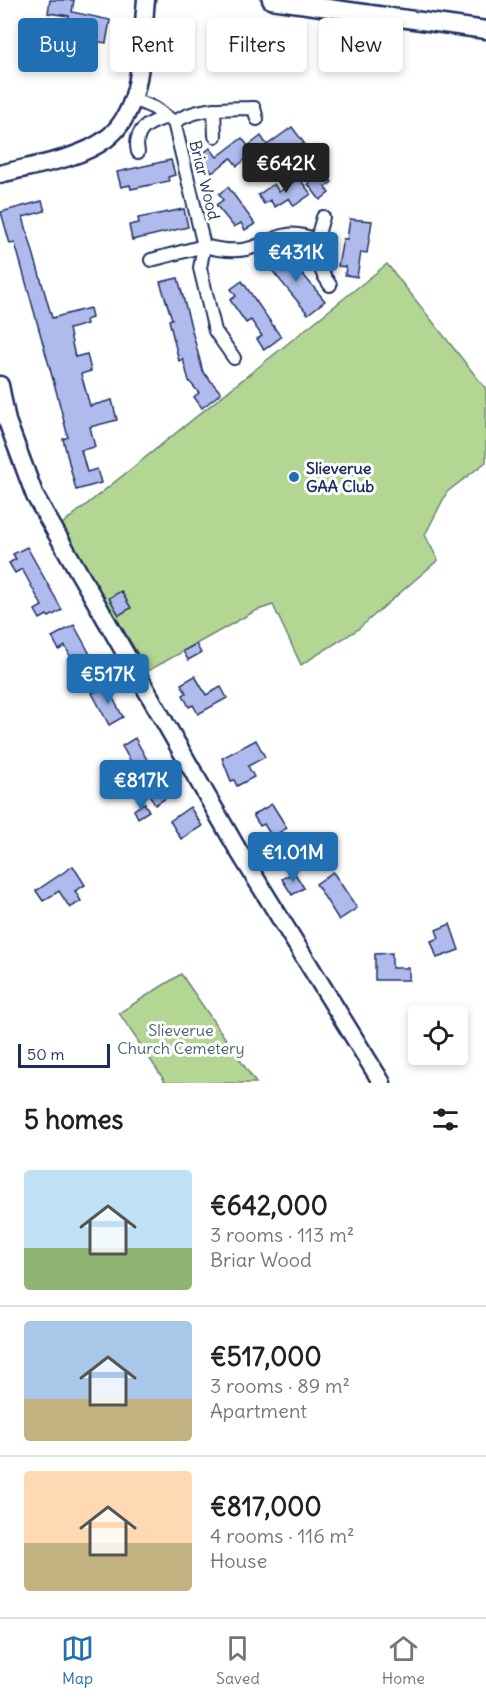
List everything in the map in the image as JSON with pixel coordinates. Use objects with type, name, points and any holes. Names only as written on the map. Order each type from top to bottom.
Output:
[{"type":"street","points":[[0,174],[80,153],[106,139],[122,122],[133,99],[146,0]]},
{"type":"street","points":[[271,0],[486,30]]},
{"type":"street","points":[[133,99],[154,108],[170,119]]},
{"type":"street","name":"Briar Wood","points":[[138,152],[138,135],[145,126],[191,112],[254,108],[257,119]]},
{"type":"street","name":"Briar Wood","points":[[214,109],[214,136]]},
{"type":"street","name":"Briar Wood","points":[[170,119],[204,246],[200,268],[215,331],[234,358]]},
{"type":"street","points":[[323,217],[315,240],[320,270],[330,285]]},
{"type":"street","name":"Briar Wood","points":[[151,260],[204,246],[223,251],[246,249],[288,233],[303,235],[315,240]]},
{"type":"street","points":[[0,385],[7,421],[35,496],[238,850],[382,1083]]},
{"type":"green space","name":"Slieverue GAA Club","points":[[387,264],[486,389],[486,462],[447,492],[425,535],[438,560],[357,630],[301,665],[273,605],[255,611],[148,671],[61,525]]},
{"type":"green space","name":"Slieverue Church Cemetery","points":[[181,974],[256,1083],[166,1083],[119,1013]]},
{"type":"building","points":[[50,0],[74,0],[72,12],[110,20],[106,43],[98,42],[98,18],[69,18],[69,16],[48,13]]},
{"type":"building","points":[[292,127],[304,143],[287,156],[280,147],[263,160],[261,158],[250,165],[246,159],[237,166],[231,158],[212,173],[200,156],[210,148],[217,157],[242,138],[248,146],[261,136],[267,145]]},
{"type":"building","points":[[171,160],[175,175],[168,177],[169,181],[131,189],[130,185],[121,187],[117,172]]},
{"type":"building","points":[[325,173],[332,182],[325,187],[329,193],[320,200],[308,184]]},
{"type":"building","points":[[299,178],[311,194],[294,206],[289,198],[275,207],[270,200],[264,204],[258,195],[274,184],[279,192]]},
{"type":"building","points":[[228,187],[255,224],[245,230],[241,223],[234,227],[216,205],[223,200],[219,194]]},
{"type":"building","points":[[42,201],[45,211],[23,217],[52,318],[90,308],[92,318],[86,320],[87,324],[69,329],[75,357],[87,354],[91,371],[81,374],[90,406],[112,400],[117,420],[90,427],[95,447],[81,450],[87,472],[97,469],[101,483],[76,490],[63,439],[68,437],[57,394],[15,243],[10,244],[1,212]]},
{"type":"building","points":[[184,209],[188,227],[132,240],[129,225],[139,223],[138,218]]},
{"type":"building","points":[[350,219],[372,221],[367,253],[361,252],[357,277],[345,275],[346,267],[338,266],[343,239],[347,239]]},
{"type":"building","points":[[275,255],[280,261],[287,255],[325,301],[308,314],[265,262]]},
{"type":"building","points":[[178,278],[203,372],[221,393],[202,408],[194,397],[199,393],[189,381],[183,359],[179,361],[169,320],[172,319],[160,282]]},
{"type":"building","points":[[242,281],[281,337],[264,350],[257,339],[262,336],[251,320],[246,323],[230,300],[236,296],[231,289]]},
{"type":"building","points":[[27,547],[62,610],[49,617],[47,615],[40,619],[35,610],[42,606],[27,578],[22,569],[15,573],[9,563],[16,559],[13,554]]},
{"type":"building","points":[[121,591],[131,608],[119,615],[109,598]]},
{"type":"building","points":[[74,625],[92,658],[76,667],[65,646],[59,650],[52,637]]},
{"type":"building","points":[[196,644],[201,653],[188,660],[183,651]]},
{"type":"building","points":[[195,676],[206,695],[221,687],[227,698],[198,714],[193,705],[189,707],[181,684]]},
{"type":"building","points":[[106,685],[123,717],[109,725],[92,693]]},
{"type":"building","points":[[135,738],[168,797],[155,805],[122,746]]},
{"type":"building","points":[[256,740],[265,757],[248,766],[254,777],[237,786],[234,780],[231,781],[222,758]]},
{"type":"building","points":[[144,803],[149,811],[138,818],[134,810]]},
{"type":"building","points":[[272,804],[287,828],[272,837],[264,824],[260,826],[253,815]]},
{"type":"building","points":[[190,807],[202,826],[181,839],[170,821]]},
{"type":"building","points":[[73,866],[85,885],[75,891],[81,901],[70,908],[59,891],[43,901],[36,891]]},
{"type":"building","points":[[294,872],[304,888],[292,895],[282,879]]},
{"type":"building","points":[[333,872],[357,908],[339,920],[316,884]]},
{"type":"building","points":[[450,924],[459,950],[437,958],[431,941],[439,938],[436,930]]},
{"type":"building","points":[[392,953],[392,968],[409,968],[409,980],[375,980],[375,954]]},
{"type":"place","name":"Slieverue GAA Club","points":[[294,477]]}]
